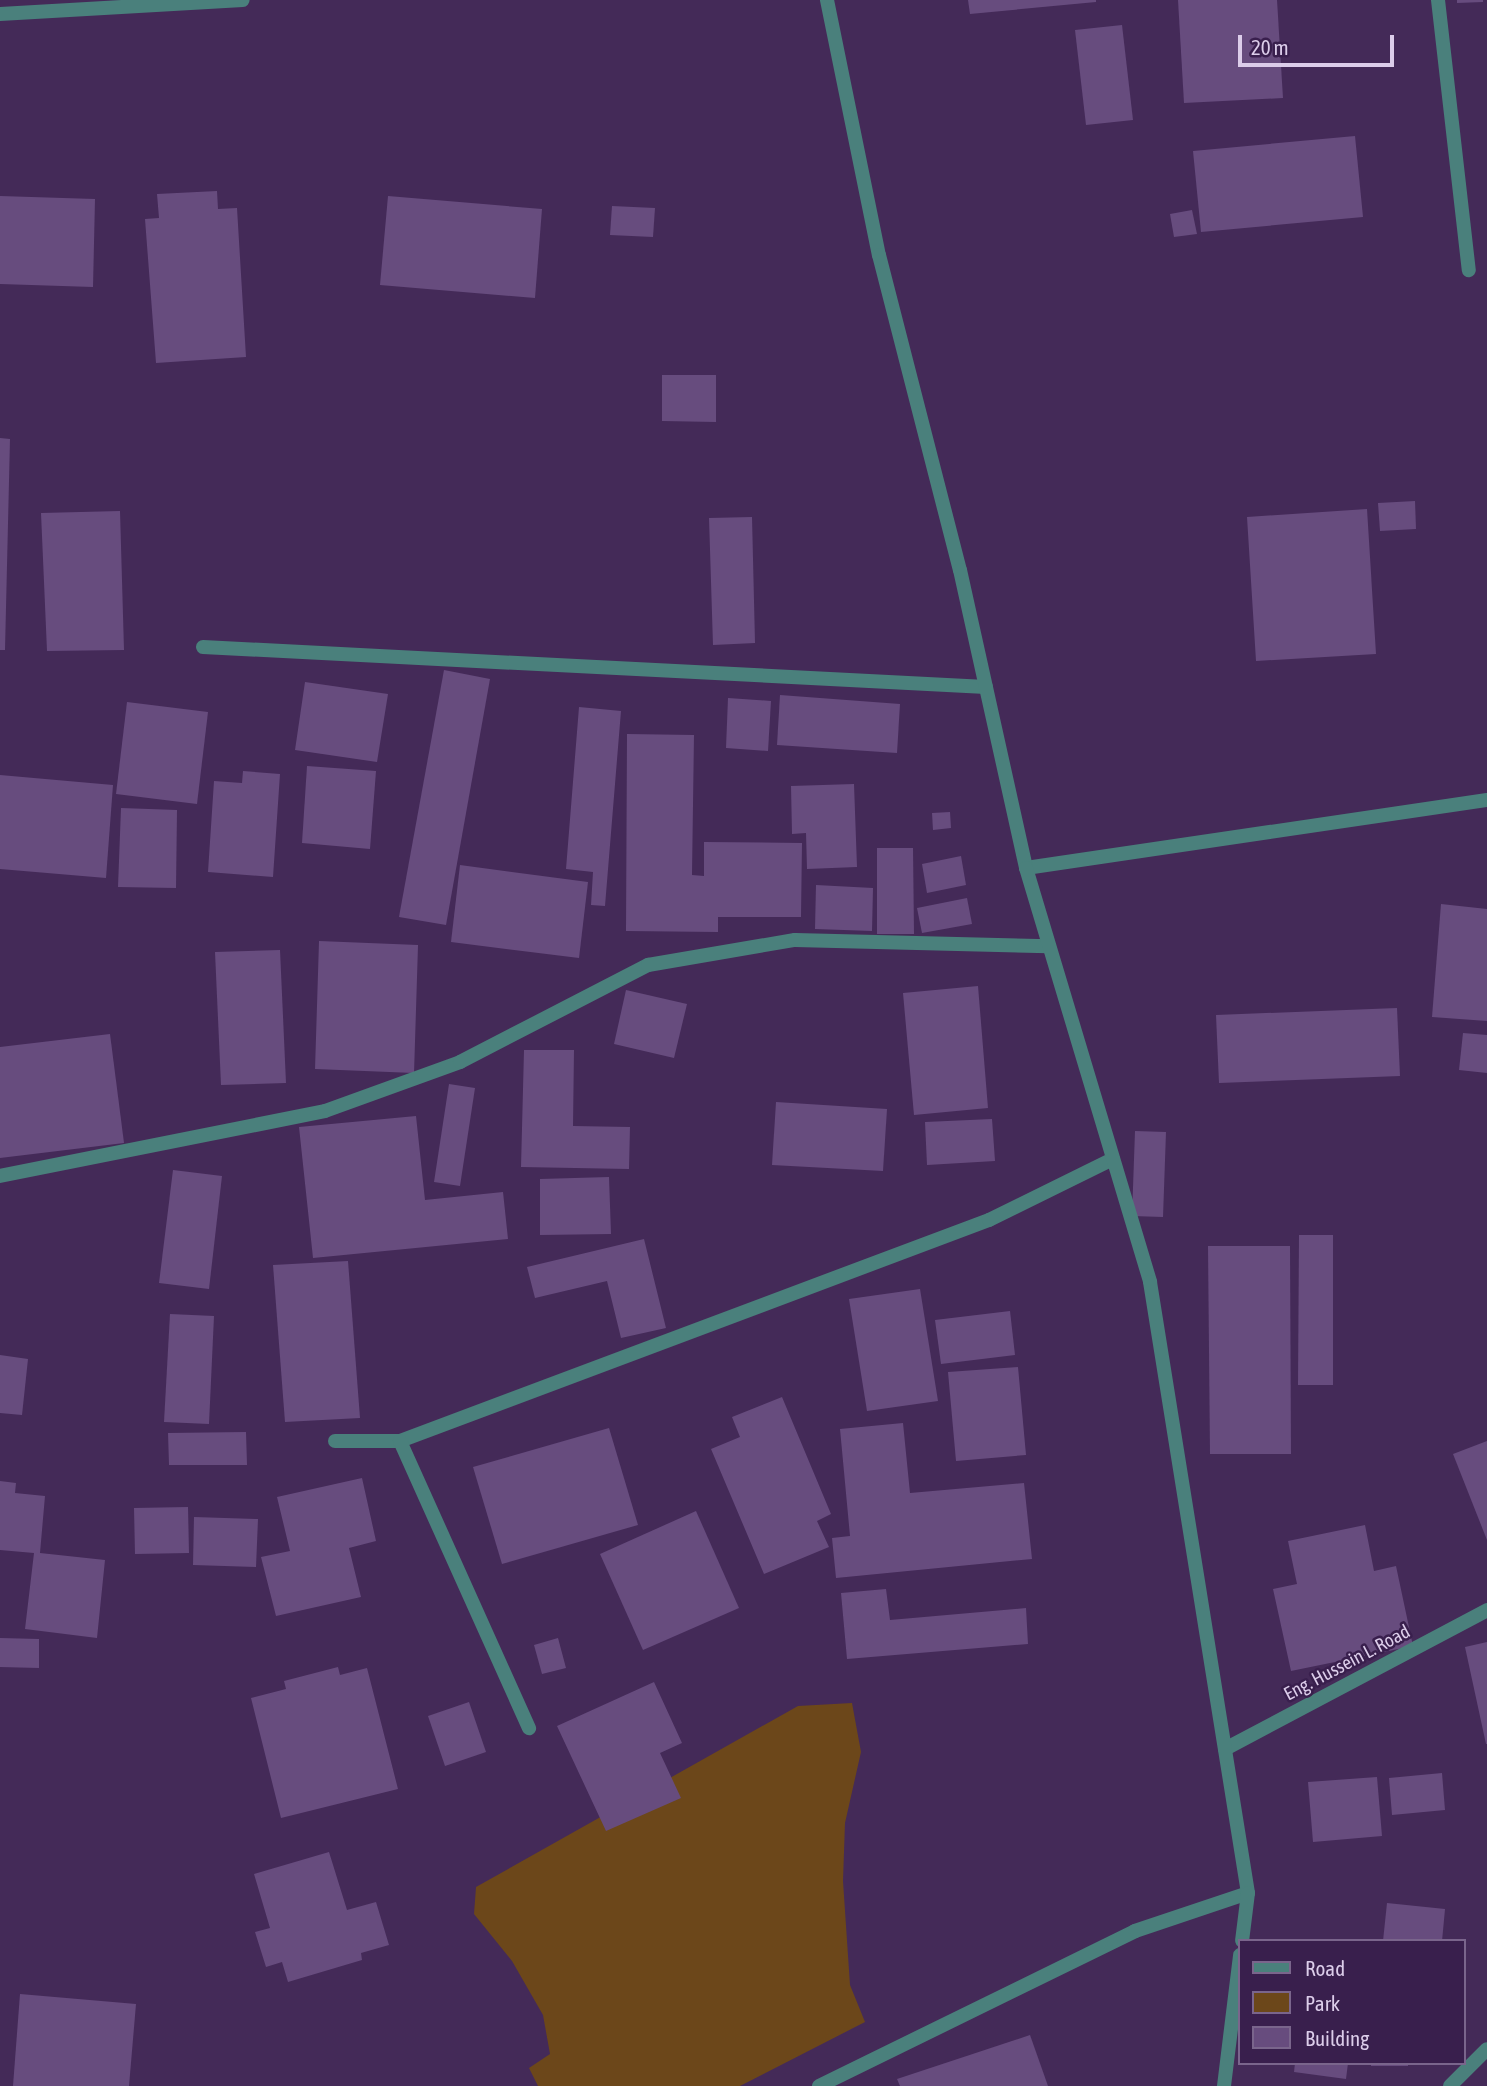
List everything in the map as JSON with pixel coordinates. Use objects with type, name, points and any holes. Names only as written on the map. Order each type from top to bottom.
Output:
[{"type":"street","points":[[0,14],[243,0]]},
{"type":"street","points":[[827,0],[891,306],[986,687],[1026,868],[1150,1282],[1248,1893],[1242,1939]]},
{"type":"street","points":[[1438,0],[1469,270]]},
{"type":"street","points":[[203,647],[986,687]]},
{"type":"street","points":[[1026,868],[1487,800]]},
{"type":"street","points":[[0,1176],[325,1111],[460,1062],[649,965],[795,940],[1049,946]]},
{"type":"street","points":[[335,1441],[400,1441],[989,1220],[1113,1159]]},
{"type":"street","points":[[400,1441],[529,1728]]},
{"type":"street","name":"Eng. Hussein L. Road","points":[[1225,1749],[1487,1610]]},
{"type":"street","points":[[819,2086],[1135,1931],[1248,1893]]},
{"type":"street","points":[[1224,2086],[1238,1971]]},
{"type":"street","points":[[1450,2086],[1487,2048]]},
{"type":"street","points":[[1465,2086],[1487,2048]]},
{"type":"green space","points":[[852,1703],[861,1752],[845,1823],[843,1881],[850,1985],[865,2022],[740,2086],[538,2086],[529,2068],[550,2054],[543,2015],[512,1961],[474,1914],[476,1887],[798,1706]]},
{"type":"building","points":[[968,0],[1096,0],[1096,2],[970,14]]},
{"type":"building","points":[[1178,0],[1277,0],[1283,98],[1184,103]]},
{"type":"building","points":[[1457,0],[1483,0],[1483,2],[1457,3]]},
{"type":"building","points":[[1122,25],[1133,120],[1086,125],[1075,30]]},
{"type":"building","points":[[1355,136],[1363,217],[1201,232],[1193,151]]},
{"type":"building","points":[[217,191],[218,209],[237,208],[246,357],[156,363],[145,219],[159,218],[157,194]]},
{"type":"building","points":[[0,196],[95,199],[93,287],[0,284]]},
{"type":"building","points":[[388,196],[542,209],[535,298],[380,285]]},
{"type":"building","points":[[612,206],[655,208],[653,237],[610,235]]},
{"type":"building","points":[[1192,210],[1197,234],[1174,237],[1170,214]]},
{"type":"building","points":[[662,375],[716,375],[716,422],[662,421]]},
{"type":"building","points":[[0,438],[10,439],[5,650],[0,650]]},
{"type":"building","points":[[1415,501],[1416,529],[1380,531],[1378,503]]},
{"type":"building","points":[[1367,509],[1376,654],[1256,661],[1247,517]]},
{"type":"building","points":[[120,511],[124,650],[47,651],[41,513]]},
{"type":"building","points":[[752,517],[755,643],[713,645],[709,518]]},
{"type":"building","points":[[444,670],[490,679],[446,925],[399,917]]},
{"type":"building","points":[[305,682],[388,694],[377,762],[295,750]]},
{"type":"building","points":[[780,695],[900,704],[897,753],[777,745]]},
{"type":"building","points":[[728,698],[771,701],[768,751],[726,748]]},
{"type":"building","points":[[127,702],[208,712],[197,804],[116,794]]},
{"type":"building","points":[[579,707],[621,711],[605,906],[591,905],[593,872],[566,869]]},
{"type":"building","points":[[627,734],[694,735],[692,875],[704,876],[704,842],[802,843],[801,917],[718,917],[718,932],[626,931]]},
{"type":"building","points":[[307,766],[376,771],[370,849],[302,843]]},
{"type":"building","points":[[243,771],[280,774],[273,877],[208,872],[214,781],[242,783]]},
{"type":"building","points":[[0,775],[113,785],[106,878],[0,869]]},
{"type":"building","points":[[854,784],[857,867],[807,869],[806,833],[792,834],[791,786]]},
{"type":"building","points":[[121,808],[177,810],[176,888],[118,887]]},
{"type":"building","points":[[950,812],[951,828],[933,830],[932,813]]},
{"type":"building","points":[[877,848],[913,848],[914,934],[877,934]]},
{"type":"building","points":[[961,856],[966,885],[927,893],[922,864]]},
{"type":"building","points":[[460,865],[588,882],[579,958],[451,942]]},
{"type":"building","points":[[816,885],[873,888],[872,931],[815,929]]},
{"type":"building","points":[[967,898],[972,924],[922,933],[917,908]]},
{"type":"building","points":[[1441,904],[1487,909],[1487,1021],[1432,1017]]},
{"type":"building","points":[[319,941],[418,945],[414,1073],[315,1069]]},
{"type":"building","points":[[280,950],[286,1083],[221,1085],[215,952]]},
{"type":"building","points":[[978,986],[988,1108],[914,1115],[903,993]]},
{"type":"building","points":[[626,990],[687,1004],[674,1058],[614,1044]]},
{"type":"building","points":[[1397,1008],[1400,1076],[1219,1083],[1216,1015]]},
{"type":"building","points":[[1463,1033],[1487,1035],[1487,1073],[1459,1070]]},
{"type":"building","points":[[110,1034],[124,1143],[0,1158],[0,1047]]},
{"type":"building","points":[[524,1050],[574,1050],[573,1126],[630,1127],[629,1169],[521,1167]]},
{"type":"building","points":[[449,1084],[475,1088],[460,1186],[434,1182]]},
{"type":"building","points":[[776,1102],[887,1109],[883,1171],[772,1165]]},
{"type":"building","points":[[416,1116],[425,1200],[503,1192],[508,1239],[313,1258],[299,1127]]},
{"type":"building","points":[[992,1119],[995,1161],[927,1165],[925,1122]]},
{"type":"building","points":[[1135,1131],[1166,1132],[1163,1217],[1132,1216]]},
{"type":"building","points":[[173,1170],[222,1176],[209,1289],[159,1283]]},
{"type":"building","points":[[609,1177],[611,1234],[540,1235],[540,1179]]},
{"type":"building","points":[[1299,1235],[1333,1235],[1333,1385],[1298,1385]]},
{"type":"building","points":[[644,1239],[666,1328],[621,1338],[607,1281],[535,1298],[527,1267]]},
{"type":"building","points":[[1208,1246],[1290,1246],[1291,1454],[1210,1454]]},
{"type":"building","points":[[348,1261],[360,1418],[285,1422],[273,1265]]},
{"type":"building","points":[[920,1289],[938,1401],[867,1411],[849,1299]]},
{"type":"building","points":[[1010,1311],[1015,1355],[941,1364],[935,1320]]},
{"type":"building","points":[[170,1314],[214,1316],[209,1424],[164,1422]]},
{"type":"building","points":[[0,1355],[28,1359],[22,1415],[0,1413]]},
{"type":"building","points":[[1018,1367],[1026,1455],[956,1461],[948,1372]]},
{"type":"building","points":[[782,1397],[831,1514],[817,1521],[829,1547],[764,1574],[711,1449],[740,1437],[732,1417]]},
{"type":"building","points":[[903,1423],[910,1493],[1024,1483],[1032,1559],[836,1578],[832,1538],[850,1536],[840,1429]]},
{"type":"building","points":[[609,1428],[638,1525],[502,1564],[473,1467]]},
{"type":"building","points":[[246,1432],[247,1465],[169,1465],[168,1433]]},
{"type":"building","points":[[1487,1441],[1487,1540],[1453,1454]]},
{"type":"building","points":[[362,1478],[376,1541],[349,1548],[361,1597],[276,1616],[261,1557],[290,1551],[277,1497]]},
{"type":"building","points":[[0,1481],[16,1483],[15,1493],[45,1496],[40,1553],[105,1560],[97,1638],[25,1629],[34,1553],[0,1550]]},
{"type":"building","points":[[188,1507],[189,1553],[135,1554],[134,1508]]},
{"type":"building","points":[[696,1511],[739,1608],[643,1650],[600,1554]]},
{"type":"building","points":[[194,1517],[258,1519],[256,1567],[193,1565]]},
{"type":"building","points":[[1365,1525],[1374,1571],[1396,1566],[1413,1646],[1291,1671],[1273,1589],[1297,1584],[1288,1541]]},
{"type":"building","points":[[886,1589],[890,1620],[1026,1608],[1028,1644],[847,1659],[841,1593]]},
{"type":"building","points":[[0,1638],[39,1639],[39,1668],[0,1667]]},
{"type":"building","points":[[558,1638],[566,1668],[542,1674],[534,1645]]},
{"type":"building","points":[[1487,1642],[1487,1744],[1486,1744],[1465,1647]]},
{"type":"building","points":[[338,1667],[340,1675],[367,1668],[398,1789],[281,1818],[251,1698],[286,1689],[284,1681]]},
{"type":"building","points":[[654,1682],[682,1743],[660,1753],[681,1798],[606,1831],[557,1726]]},
{"type":"building","points":[[469,1702],[486,1752],[445,1766],[428,1716]]},
{"type":"building","points":[[1442,1773],[1445,1810],[1392,1815],[1389,1778]]},
{"type":"building","points":[[1377,1777],[1382,1836],[1313,1842],[1308,1782]]},
{"type":"building","points":[[329,1852],[347,1910],[376,1902],[389,1945],[361,1953],[362,1960],[288,1982],[282,1962],[266,1967],[255,1932],[270,1928],[254,1874]]},
{"type":"building","points":[[1387,1903],[1445,1909],[1442,1939],[1383,1939]]},
{"type":"building","points":[[20,1994],[136,2004],[129,2086],[13,2086]]},
{"type":"building","points":[[1030,2035],[1048,2086],[900,2086],[897,2079]]},
{"type":"building","points":[[1295,2065],[1348,2065],[1346,2079],[1294,2072]]},
{"type":"building","points":[[1371,2065],[1408,2065],[1408,2066]]}]
